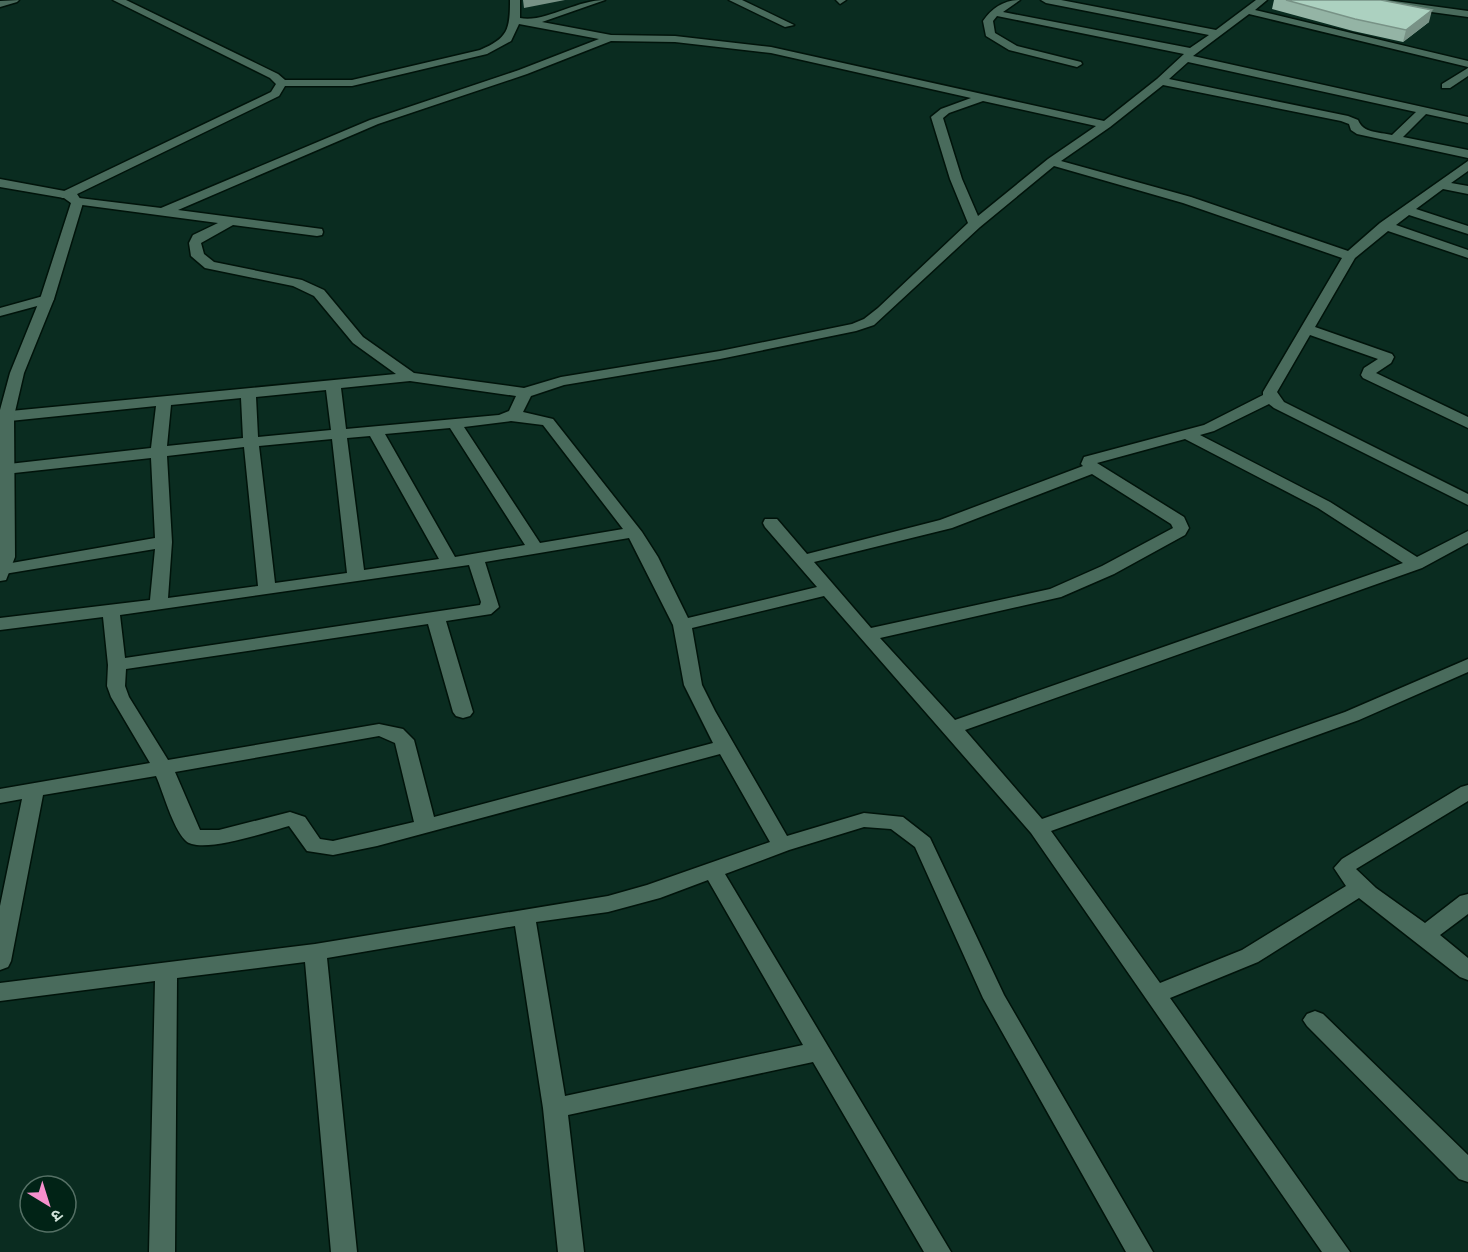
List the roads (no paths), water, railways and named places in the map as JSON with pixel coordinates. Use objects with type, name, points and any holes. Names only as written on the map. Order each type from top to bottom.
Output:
[{"type":"street","points":[[0,4],[14,0]]},
{"type":"street","points":[[118,0],[274,76],[282,83],[361,82],[483,52],[509,39],[516,20],[515,0]]},
{"type":"street","points":[[533,21],[600,0]]},
{"type":"street","points":[[734,0],[789,25]]},
{"type":"street","points":[[1015,0],[994,13],[988,21],[988,31],[1000,42],[1024,51],[1077,64]]},
{"type":"street","points":[[1046,0],[1217,33]]},
{"type":"street","points":[[3,417],[410,377],[525,393],[561,381],[720,355],[855,327],[869,322],[883,311],[975,224],[1052,162],[1106,125],[1161,81],[1189,55],[1262,0]]},
{"type":"street","points":[[1366,0],[1468,14]]},
{"type":"street","points":[[1249,11],[1468,64]]},
{"type":"street","points":[[994,13],[1189,55],[1468,120]]},
{"type":"street","points":[[516,20],[533,21],[611,38],[675,39],[744,45],[1106,125]]},
{"type":"street","points":[[164,211],[356,130],[523,72],[611,38]]},
{"type":"street","points":[[1446,86],[1468,71]]},
{"type":"street","points":[[1161,81],[1344,118],[1354,122],[1355,128],[1361,132],[1468,154]]},
{"type":"street","points":[[71,197],[275,94],[282,83]]},
{"type":"street","points":[[975,224],[956,179],[937,117],[945,111],[981,98]]},
{"type":"street","points":[[1394,139],[1424,110]]},
{"type":"street","points":[[1052,162],[1187,200],[1350,256]]},
{"type":"street","points":[[1468,165],[1385,226],[1350,256],[1270,392],[1271,397],[1279,405],[1468,500]]},
{"type":"street","points":[[0,183],[71,197],[317,232]]},
{"type":"street","points":[[1442,185],[1468,190]]},
{"type":"street","points":[[71,197],[77,208],[3,417],[6,557],[2,573],[164,542]]},
{"type":"street","points":[[1407,210],[1468,230]]},
{"type":"street","points":[[231,221],[198,238],[195,243],[198,256],[210,265],[297,283],[314,290],[325,298],[358,340],[410,377]]},
{"type":"street","points":[[1385,226],[1468,254]]},
{"type":"street","points":[[0,312],[46,299]]},
{"type":"street","points":[[1306,329],[1387,357],[1369,371],[1368,375],[1468,423]]},
{"type":"street","points":[[333,384],[356,576]]},
{"type":"street","points":[[248,393],[250,441],[267,589]]},
{"type":"street","points":[[511,416],[515,414],[525,393]]},
{"type":"street","points":[[867,635],[1055,593],[1108,570],[1181,528],[1178,521],[1093,468],[1089,464],[1090,460],[1188,435],[1217,424],[1271,397]]},
{"type":"street","points":[[159,604],[164,542],[159,451],[164,401]]},
{"type":"street","points":[[5,469],[250,441],[375,431],[511,416],[536,418],[548,422],[634,532],[649,557],[682,625],[693,685],[705,711],[782,845]]},
{"type":"street","points":[[454,423],[536,549]]},
{"type":"street","points":[[375,431],[448,562]]},
{"type":"street","points":[[1188,435],[1324,505],[1416,564]]},
{"type":"street","points":[[802,560],[946,524],[1093,468]]},
{"type":"street","points":[[771,523],[1038,828],[1337,1252]]},
{"type":"street","points":[[0,624],[267,589],[634,532]]},
{"type":"street","points":[[952,728],[1416,564],[1468,536]]},
{"type":"street","points":[[117,665],[478,612],[490,607],[475,558]]},
{"type":"street","points":[[682,625],[828,590]]},
{"type":"street","points":[[111,611],[117,665],[116,686],[120,697],[163,768],[191,834],[195,838],[219,837],[290,819],[298,822],[314,846],[333,849],[426,827],[726,746]]},
{"type":"street","points":[[436,619],[463,712]]},
{"type":"street","points":[[1038,828],[1352,717],[1468,665]]},
{"type":"street","points":[[0,796],[379,730],[396,734],[407,745],[426,827]]},
{"type":"street","points":[[0,961],[34,790]]},
{"type":"street","points":[[1468,792],[1345,868],[1360,887],[1425,935],[1468,971]]},
{"type":"street","points":[[0,992],[315,952],[608,904],[713,871],[782,845],[864,820],[896,822],[923,843],[994,998],[1140,1252]]},
{"type":"street","points":[[713,871],[938,1252]]},
{"type":"street","points":[[1156,994],[1250,956],[1360,887]]},
{"type":"street","points":[[1425,935],[1468,902]]},
{"type":"street","points":[[524,916],[555,1108],[571,1252]]},
{"type":"street","points":[[315,952],[344,1252]]},
{"type":"street","points":[[162,1252],[166,972]]},
{"type":"street","points":[[1315,1020],[1468,1171]]},
{"type":"street","points":[[555,1108],[819,1051]]}]
